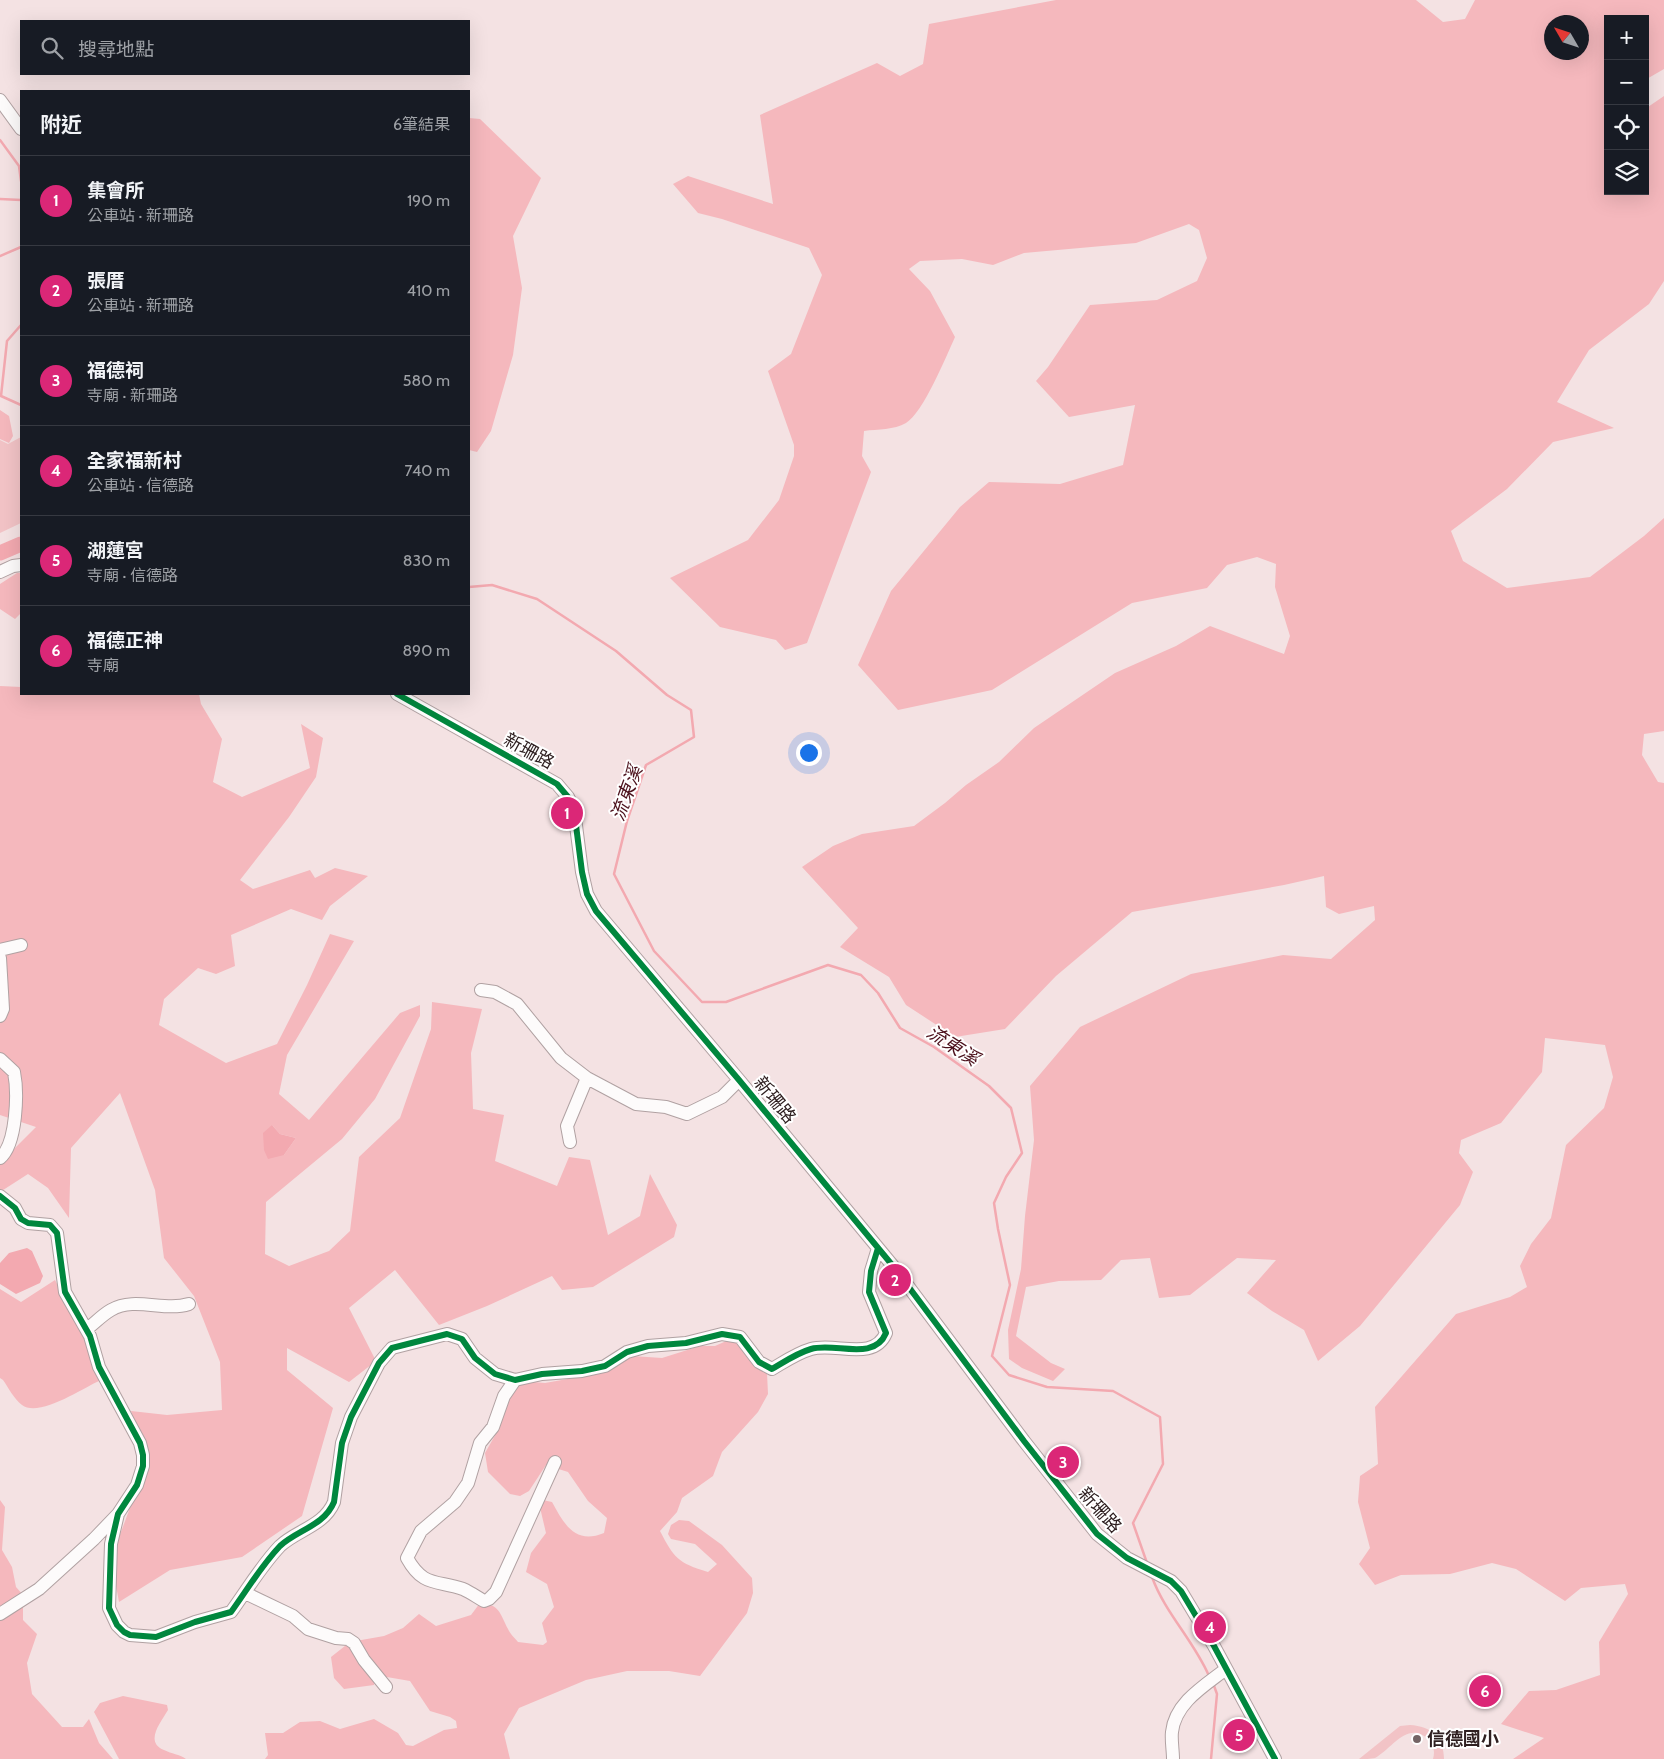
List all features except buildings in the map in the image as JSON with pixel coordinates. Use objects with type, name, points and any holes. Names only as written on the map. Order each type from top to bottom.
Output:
[{"type":"street","points":[[0,100],[20,128]]},
{"type":"street","points":[[0,572],[20,565]]},
{"type":"street","name":"新珊路","points":[[399,695],[556,784],[568,797],[574,810],[582,872],[587,894],[596,911],[878,1248],[1097,1534],[1127,1558],[1171,1581],[1180,1590],[1222,1672]]},
{"type":"street","points":[[0,950],[21,945]]},
{"type":"street","points":[[0,958],[4,1009],[0,1016]]},
{"type":"street","points":[[481,990],[495,992],[517,1004],[561,1058],[586,1078],[636,1104],[666,1107],[687,1114],[722,1097],[739,1080]]},
{"type":"street","points":[[0,1059],[14,1072],[17,1097],[10,1140],[4,1154],[0,1158]]},
{"type":"street","points":[[570,1142],[567,1126],[586,1078]]},
{"type":"street","points":[[0,1196],[15,1208],[21,1219],[28,1223],[50,1225],[57,1233],[66,1292],[86,1329],[99,1367],[140,1443],[143,1455],[143,1466],[136,1485],[118,1514],[94,1539],[39,1589],[0,1614]]},
{"type":"street","points":[[118,1514],[111,1544],[109,1608],[117,1626],[130,1635],[156,1637],[194,1622],[231,1612],[266,1561],[282,1544],[323,1519],[330,1510],[334,1502],[342,1443],[351,1417],[379,1363],[392,1348],[447,1334],[462,1339],[475,1358],[495,1374],[515,1380],[542,1374],[597,1368],[605,1366],[628,1352],[648,1346],[686,1343],[722,1334],[740,1337],[759,1362],[772,1369],[810,1349],[821,1347],[873,1348],[883,1340],[886,1333],[869,1292],[871,1272],[878,1248]]},
{"type":"street","points":[[86,1329],[112,1309],[136,1304],[168,1307],[189,1304]]},
{"type":"street","points":[[515,1380],[504,1396],[493,1426],[480,1443],[468,1483],[455,1502],[421,1531],[407,1558],[412,1568],[426,1580],[464,1589],[484,1600],[489,1599],[496,1592],[555,1462]]},
{"type":"street","points":[[245,1593],[293,1616],[308,1629],[336,1638],[348,1639],[354,1644],[364,1660],[386,1687]]},
{"type":"street","points":[[1173,1759],[1172,1732],[1177,1712],[1188,1700],[1222,1672],[1275,1759]]},
{"type":"shaded area","points":[[1056,0],[1416,0],[1443,22],[1465,19],[1475,0],[1664,0],[1664,69],[1649,78],[1649,15],[1604,15],[1604,195],[1649,195],[1649,106],[1664,96],[1664,281],[1649,304],[1589,350],[1557,402],[1614,428],[1553,442],[1507,489],[1451,531],[1463,561],[1507,588],[1590,577],[1644,536],[1664,518],[1664,731],[1644,734],[1642,755],[1658,782],[1664,783],[1664,1759],[1513,1759],[1544,1738],[1501,1724],[1529,1691],[1556,1690],[1600,1675],[1599,1642],[1628,1594],[1625,1584],[1581,1588],[1565,1601],[1516,1569],[1492,1563],[1450,1574],[1401,1575],[1375,1585],[1359,1564],[1370,1548],[1358,1502],[1360,1476],[1378,1464],[1375,1407],[1456,1314],[1510,1297],[1527,1287],[1520,1266],[1531,1244],[1551,1218],[1566,1145],[1604,1108],[1613,1077],[1605,1045],[1545,1038],[1542,1072],[1501,1123],[1461,1140],[1459,1153],[1473,1172],[1460,1205],[1360,1326],[1318,1361],[1304,1330],[1247,1293],[1276,1260],[1237,1258],[1190,1295],[1159,1298],[1150,1258],[1121,1260],[1101,1280],[1059,1281],[1026,1287],[1016,1336],[1051,1363],[1065,1369],[1053,1381],[1022,1368],[1009,1359],[1008,1330],[1021,1269],[1034,1140],[1030,1086],[1080,1027],[1191,974],[1283,955],[1331,959],[1375,920],[1374,906],[1339,914],[1326,907],[1324,876],[1132,912],[1056,976],[1005,1029],[955,1037],[906,1005],[889,977],[840,947],[858,928],[802,867],[833,846],[862,834],[914,826],[999,762],[1034,728],[1115,673],[1176,646],[1210,626],[1284,654],[1290,636],[1275,587],[1276,564],[1257,557],[1227,565],[1207,588],[1132,603],[992,690],[898,710],[858,665],[891,591],[960,507],[989,482],[1060,484],[1123,465],[1135,405],[1069,417],[1036,381],[1048,367],[1090,305],[1157,300],[1197,281],[1207,258],[1199,230],[1189,224],[1136,243],[1024,253],[993,265],[962,259],[920,261],[909,269],[930,291],[955,337],[934,384],[913,417],[906,423],[896,427],[864,431],[862,456],[871,472],[807,643],[785,650],[776,640],[720,627],[670,578],[748,540],[779,500],[794,456],[794,445],[768,371],[791,354],[822,275],[809,248],[698,213],[673,184],[688,176],[773,204],[760,115],[877,63],[900,76],[923,64],[929,24]]},
{"type":"shaded area","points":[[470,118],[480,119],[541,178],[513,236],[522,288],[513,355],[491,431],[477,452],[470,450]]},
{"type":"shaded area","points":[[0,410],[9,416],[13,436],[9,443],[0,439]]},
{"type":"shaded area","points":[[20,438],[20,523],[0,533],[0,440],[8,444]]},
{"type":"shaded area","points":[[20,573],[20,614],[15,619],[0,609],[0,584]]},
{"type":"shaded area","points":[[0,686],[20,687],[20,695],[199,695],[201,704],[222,739],[213,782],[242,797],[310,768],[301,724],[323,738],[316,777],[289,817],[240,880],[253,889],[310,870],[315,878],[335,868],[368,876],[330,906],[322,920],[291,909],[231,935],[235,966],[216,974],[198,968],[164,999],[159,1025],[226,1063],[277,1044],[330,934],[354,941],[287,1055],[279,1094],[309,1120],[400,1013],[420,1005],[420,1016],[375,1099],[342,1139],[266,1202],[265,1254],[289,1266],[329,1251],[350,1231],[359,1157],[400,1118],[431,1029],[432,1002],[482,1009],[471,1053],[473,1109],[504,1115],[495,1161],[557,1186],[569,1157],[590,1160],[608,1235],[640,1216],[650,1174],[677,1225],[674,1237],[593,1287],[562,1290],[552,1276],[487,1306],[439,1325],[395,1270],[349,1308],[376,1361],[349,1382],[287,1348],[287,1370],[333,1408],[302,1516],[242,1557],[170,1570],[119,1602],[111,1559],[131,1505],[150,1466],[131,1411],[167,1415],[222,1410],[220,1362],[194,1296],[164,1258],[155,1190],[120,1093],[71,1148],[69,1218],[48,1188],[28,1174],[0,1192],[0,1163],[36,1127],[0,1115]],"holes":[[[272,1125],[280,1134],[296,1138],[284,1155]]]},
{"type":"shaded area","points":[[272,1125],[280,1134],[296,1138],[284,1155],[268,1159],[264,1150],[263,1133]]},
{"type":"shaded area","points":[[27,1248],[32,1251],[43,1276],[40,1283],[16,1294],[0,1284],[0,1263],[9,1253]]},
{"type":"shaded area","points":[[55,1280],[87,1343],[91,1363],[101,1380],[50,1405],[30,1408],[19,1402],[0,1378],[0,1289],[21,1302]]},
{"type":"shaded area","points":[[733,1338],[767,1373],[768,1394],[758,1412],[722,1452],[713,1476],[682,1498],[677,1512],[660,1531],[669,1548],[678,1558],[690,1566],[708,1572],[717,1564],[695,1544],[671,1539],[668,1534],[671,1525],[679,1520],[689,1521],[722,1545],[752,1578],[753,1593],[747,1613],[700,1676],[669,1671],[627,1671],[586,1680],[519,1708],[504,1734],[510,1759],[265,1759],[268,1755],[265,1733],[283,1733],[300,1722],[320,1721],[340,1729],[374,1719],[398,1733],[406,1745],[413,1746],[444,1730],[457,1728],[456,1721],[450,1717],[430,1711],[410,1681],[381,1676],[374,1677],[374,1685],[344,1689],[334,1678],[331,1657],[350,1642],[384,1636],[403,1628],[419,1614],[436,1626],[471,1615],[480,1603],[492,1605],[496,1608],[510,1633],[518,1642],[543,1645],[547,1642],[542,1623],[554,1607],[547,1584],[526,1572],[531,1553],[546,1533],[538,1499],[552,1502],[566,1525],[578,1534],[585,1536],[604,1533],[607,1518],[588,1501],[568,1472],[546,1465],[529,1491],[520,1496],[510,1494],[488,1472],[485,1453],[497,1432],[491,1413],[505,1392],[521,1381],[545,1383],[601,1373],[632,1356],[662,1358],[700,1346],[715,1346]]},
{"type":"shaded area","points":[[0,1500],[5,1507],[2,1550],[12,1567],[16,1587],[23,1595],[23,1620],[37,1634],[27,1663],[32,1694],[62,1727],[83,1727],[89,1719],[99,1743],[113,1759],[0,1759]]},
{"type":"shaded area","points":[[123,1696],[167,1705],[168,1710],[158,1726],[155,1742],[164,1750],[186,1759],[119,1759],[94,1712],[100,1703]]},
{"type":"shaded area","points":[[1410,1725],[1424,1728],[1439,1739],[1444,1759],[1433,1759],[1434,1749],[1431,1742],[1421,1734],[1414,1733],[1400,1738],[1375,1758],[1359,1759],[1400,1726]]},
{"type":"waterway","name":"流東溪","points":[[0,140],[19,166],[20,174]]},
{"type":"waterway","name":"流東溪","points":[[0,199],[20,200]]},
{"type":"waterway","name":"流東溪","points":[[0,256],[20,247]]},
{"type":"waterway","name":"流東溪","points":[[20,326],[7,341],[1,396],[20,405]]},
{"type":"waterway","points":[[0,553],[20,544]]},
{"type":"waterway","name":"流東溪","points":[[470,587],[492,585],[537,599],[616,651],[667,695],[691,710],[694,737],[646,765],[627,821],[614,874],[654,951],[702,1002],[726,1002],[828,965],[861,975],[878,993],[900,1028],[934,1047],[989,1086],[1011,1108],[1022,1153],[1006,1177],[994,1203],[1010,1285],[992,1356],[1009,1375],[1047,1387],[1113,1391],[1160,1417],[1163,1464],[1133,1523],[1147,1563]]},
{"type":"waterway","name":"流東溪","points":[[1152,1577],[1164,1603],[1196,1651],[1209,1676]]},
{"type":"waterway","name":"流東溪","points":[[1211,1759],[1217,1694],[1213,1683]]},
{"type":"cycle path","points":[[399,695],[557,784],[568,797],[574,810],[582,872],[587,894],[596,911],[893,1266],[1024,1441],[1097,1534],[1127,1558],[1171,1581],[1181,1591],[1214,1646],[1275,1759]]},
{"type":"cycle path","points":[[0,1196],[15,1208],[21,1219],[28,1223],[50,1225],[57,1233],[65,1292],[90,1336],[99,1367],[140,1443],[143,1466],[137,1485],[118,1514],[111,1544],[109,1608],[117,1625],[124,1632],[130,1635],[156,1637],[195,1622],[231,1612],[260,1570],[280,1546],[324,1517],[330,1510],[334,1502],[342,1443],[351,1417],[379,1363],[392,1348],[447,1334],[462,1339],[475,1358],[495,1374],[515,1380],[542,1374],[582,1371],[605,1366],[627,1352],[648,1346],[686,1343],[722,1334],[740,1337],[759,1362],[772,1369],[796,1355],[811,1349],[821,1347],[863,1349],[873,1347],[880,1342],[886,1333],[869,1292],[871,1271],[878,1248]]},
{"type":"place","name":"集會所","points":[[567,813]]},
{"type":"place","name":"張厝","points":[[895,1280]]},
{"type":"place","name":"福德祠","points":[[1063,1462]]},
{"type":"place","name":"全家福新村","points":[[1210,1627]]},
{"type":"place","name":"福德正神","points":[[1485,1691]]},
{"type":"place","name":"湖蓮宮","points":[[1239,1735]]},
{"type":"place","name":"信德國小","points":[[1417,1739]]}]
